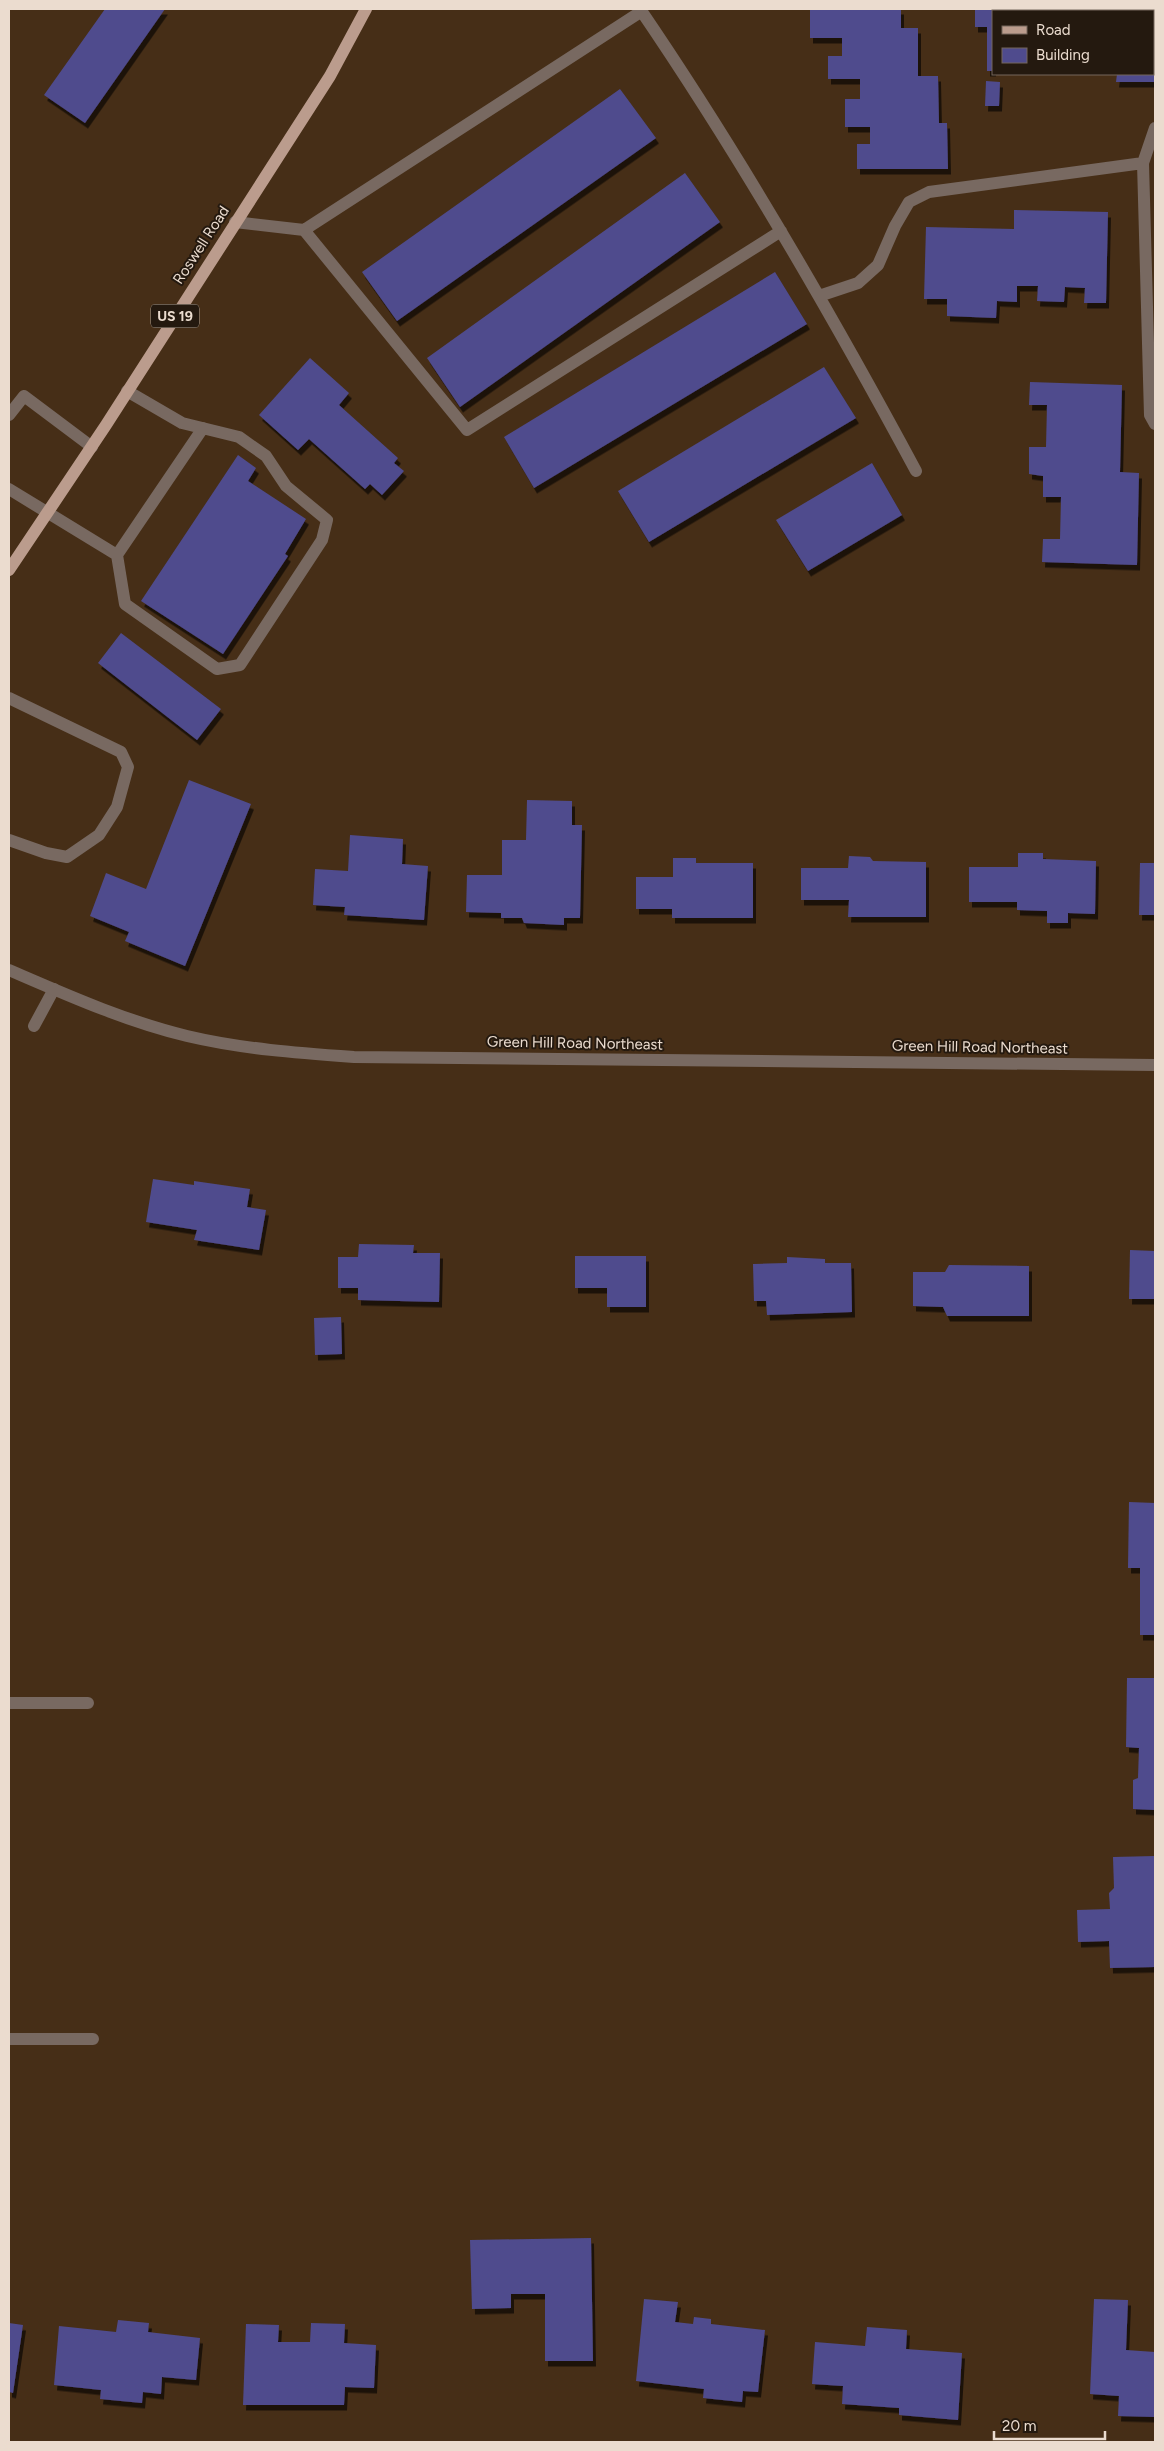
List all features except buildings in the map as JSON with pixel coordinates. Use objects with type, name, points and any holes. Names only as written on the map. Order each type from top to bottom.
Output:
[{"type":"main road","name":"Roswell Road","points":[[9,570],[92,447],[330,76],[366,9]]},
{"type":"street","points":[[236,222],[304,230],[641,10],[781,231],[916,471]]},
{"type":"street","points":[[1155,128],[1143,163],[1150,415],[1155,424]]},
{"type":"street","points":[[819,296],[858,283],[878,266],[895,226],[909,202],[929,192],[1143,163]]},
{"type":"street","points":[[304,230],[467,430],[781,231]]},
{"type":"street","points":[[127,391],[182,423],[203,428],[239,437],[266,456],[286,486],[327,520],[322,540],[240,665],[216,669],[125,604],[117,555],[203,428]]},
{"type":"street","points":[[9,415],[24,396],[92,447]]},
{"type":"street","points":[[9,489],[117,555]]},
{"type":"street","points":[[9,698],[121,752],[128,767],[117,807],[99,836],[68,857],[46,853],[9,840]]},
{"type":"street","name":"Green Hill Road Northeast","points":[[9,970],[105,1011],[187,1036],[274,1051],[354,1057],[1155,1065]]},
{"type":"street","points":[[34,1026],[54,989]]},
{"type":"street","points":[[9,1703],[88,1703]]},
{"type":"street","points":[[9,2039],[93,2039]]}]
